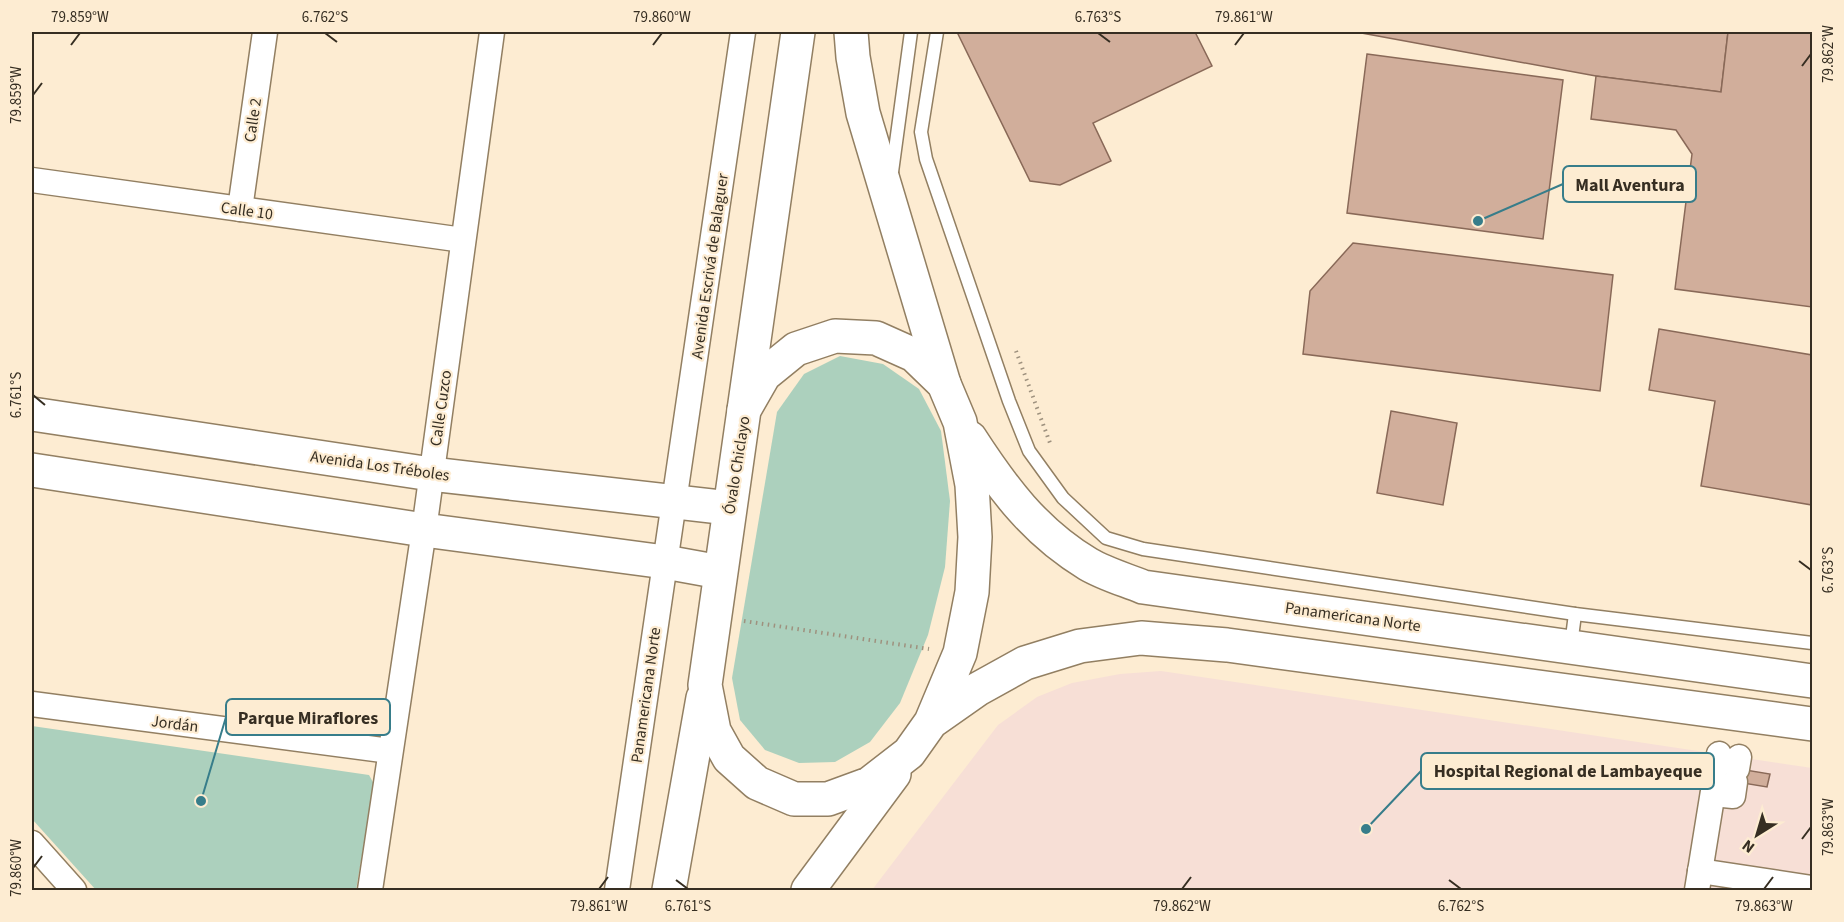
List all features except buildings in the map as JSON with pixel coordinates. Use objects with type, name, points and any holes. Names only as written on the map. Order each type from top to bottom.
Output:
[{"type":"main road","points":[[744,410],[798,32]]},
{"type":"main road","points":[[851,32],[863,113],[944,384]]},
{"type":"main road","name":"Óvalo Chiclayo","points":[[836,336],[876,338],[914,355],[944,384],[960,422],[972,485],[975,537],[972,592],[960,653],[931,722],[909,753],[869,784],[828,799],[794,799],[757,783],[729,758],[714,731],[705,685],[744,410],[765,375],[796,349],[836,336]]},
{"type":"main road","name":"Avenida Los Tréboles","points":[[32,414],[431,474],[729,508]]},
{"type":"main road","name":"Panamericana Norte","points":[[960,422],[996,478],[1034,524],[1098,551],[1143,587],[1812,681]]},
{"type":"main road","points":[[32,470],[424,530],[665,562],[720,572]]},
{"type":"main road","points":[[931,722],[978,689],[1024,663],[1080,646],[1141,639],[1227,645],[1812,724]]},
{"type":"main road","points":[[669,891],[705,685]]},
{"type":"main road","points":[[808,891],[909,753]]},
{"type":"street","name":"Calle 2","points":[[240,209],[265,32]]},
{"type":"street","name":"Calle Cuzco","points":[[370,891],[424,530],[492,32]]},
{"type":"street","name":"Avenida Escrivá de Balaguer","points":[[674,500],[743,32]]},
{"type":"street","name":"Calle 10","points":[[32,180],[463,240]]},
{"type":"street","name":"Panamericana Norte","points":[[617,891],[674,500]]},
{"type":"street","name":"Jordán","points":[[32,704],[390,751]]},
{"type":"street","points":[[1725,771],[1698,881],[1812,888]]},
{"type":"street","points":[[32,843],[74,891]]},
{"type":"lane","points":[[888,197],[911,32]]},
{"type":"lane","points":[[937,32],[921,132],[929,170],[1009,401],[1029,451],[1098,551],[1143,549],[1575,614],[1812,643]]},
{"type":"lane","points":[[898,128],[921,132]]},
{"type":"lane","points":[[1570,647],[1575,614]]},
{"type":"path","points":[[1012,341],[1052,447]]},
{"type":"path","points":[[748,621],[919,647]]},
{"type":"shaded area","points":[[1161,671],[1812,768],[1812,890],[872,890],[998,725],[1037,697],[1072,683],[1120,674]]},
{"type":"green space","points":[[840,356],[883,364],[919,389],[941,431],[950,501],[945,567],[928,635],[900,703],[870,742],[835,762],[799,763],[765,750],[740,720],[732,678],[777,412],[804,374]]},
{"type":"green space","points":[[32,726],[369,775],[374,784],[356,890],[96,890],[32,819]]},
{"type":"place","name":"Mall Aventura","points":[[1478,221]]},
{"type":"place","name":"Parque Miraflores","points":[[201,801]]},
{"type":"place","name":"Hospital Regional de Lambayeque","points":[[1366,829]]}]
